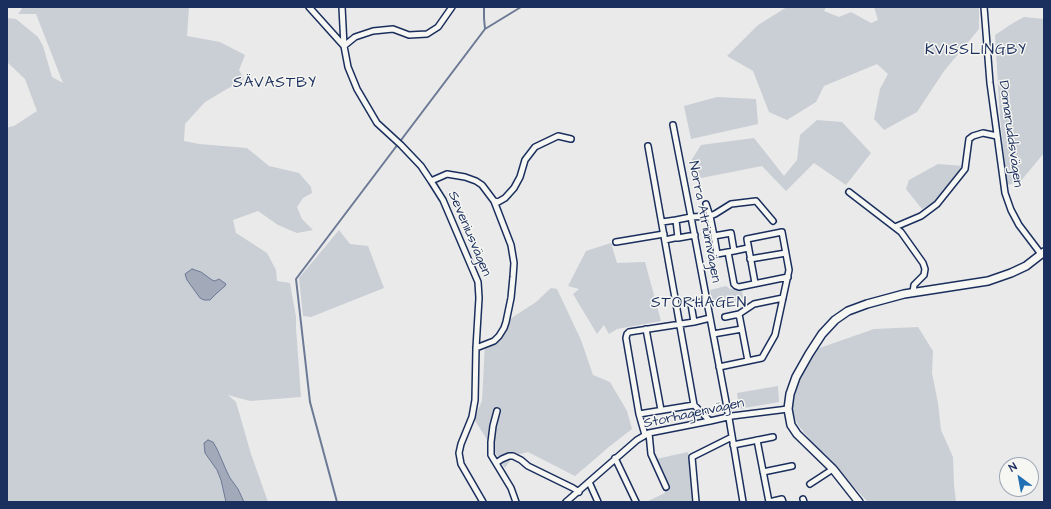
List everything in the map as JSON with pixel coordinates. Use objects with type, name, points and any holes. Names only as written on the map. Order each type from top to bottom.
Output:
[{"type":"street","points":[[309,7],[344,46],[355,37],[373,31],[393,29],[409,35],[427,34],[438,27],[452,7]]},
{"type":"street","name":"Seveniusvägen","points":[[342,7],[344,46],[348,67],[359,92],[377,123],[421,166],[431,180],[443,200],[478,282],[479,298],[475,400],[472,417],[459,453],[461,464],[483,502]]},
{"type":"street","name":"Domaruddsvägen","points":[[984,7],[990,83],[1005,193],[1010,210],[1019,225],[1042,253]]},
{"type":"street","name":"Norra Atriumvägen","points":[[673,125],[729,418],[743,502]]},
{"type":"street","points":[[895,227],[921,216],[937,204],[965,169],[969,139],[983,133],[997,136]]},
{"type":"street","points":[[494,201],[498,202],[505,198],[514,188],[520,177],[525,160],[535,147],[558,136],[571,139]]},
{"type":"street","points":[[648,146],[694,405],[710,422]]},
{"type":"street","points":[[431,180],[447,174],[465,177],[476,181],[494,201],[511,245],[514,263],[511,298],[504,328],[494,341],[476,348]]},
{"type":"street","points":[[848,192],[901,232],[923,263],[925,269],[924,275],[914,285],[912,292]]},
{"type":"street","points":[[662,222],[691,217],[710,216],[731,204],[756,201],[772,221]]},
{"type":"street","points":[[706,204],[710,216],[717,254],[748,248]]},
{"type":"street","points":[[676,220],[678,238],[679,237]]},
{"type":"street","points":[[719,367],[762,358],[776,335],[789,270],[782,232],[747,239],[755,283]]},
{"type":"street","points":[[714,236],[731,233],[734,251]]},
{"type":"street","points":[[616,242],[664,234]]},
{"type":"street","points":[[665,240],[695,235]]},
{"type":"street","points":[[728,252],[734,284],[739,287],[788,277]]},
{"type":"street","points":[[750,259],[786,253]]},
{"type":"street","points":[[859,502],[833,469],[797,434],[791,425],[788,409],[790,394],[796,377],[808,354],[822,334],[835,320],[848,311],[912,292],[988,281],[1026,266],[1042,253]]},
{"type":"street","points":[[725,317],[739,314],[754,304],[783,298]]},
{"type":"street","points":[[694,322],[691,304],[707,301]]},
{"type":"street","points":[[739,314],[748,360]]},
{"type":"street","points":[[666,487],[651,454],[647,434],[639,414],[626,338],[627,334],[629,332],[694,322],[710,318]]},
{"type":"street","points":[[646,329],[661,410]]},
{"type":"street","points":[[713,334],[742,329]]},
{"type":"street","points":[[639,414],[694,405]]},
{"type":"street","name":"Storhagenvägen","points":[[566,502],[615,458],[647,434],[729,418],[788,409]]},
{"type":"street","points":[[497,410],[493,426],[491,455],[511,488],[516,502]]},
{"type":"street","points":[[696,502],[692,457],[732,437]]},
{"type":"street","points":[[733,445],[773,437]]},
{"type":"street","points":[[757,440],[769,502],[782,499],[783,502]]},
{"type":"street","points":[[496,463],[509,456],[513,456],[528,466],[573,488],[578,492]]},
{"type":"street","points":[[615,458],[636,502]]},
{"type":"street","points":[[763,472],[792,466]]},
{"type":"street","points":[[810,484],[833,469]]},
{"type":"street","points":[[589,482],[598,502]]},
{"type":"shaded area","points":[[23,7],[189,7],[187,36],[220,42],[245,55],[239,70],[244,79],[205,102],[185,124],[184,141],[199,144],[247,148],[269,166],[299,173],[311,187],[312,193],[303,198],[297,207],[302,219],[313,230],[297,233],[278,225],[258,211],[233,220],[236,233],[267,253],[276,270],[277,281],[290,283],[296,317],[301,397],[250,401],[228,395],[236,402],[251,454],[268,502],[7,502],[7,129],[37,111],[25,79],[7,62],[7,18],[16,19],[38,37],[43,46],[52,77],[63,83],[36,14],[18,14]]},
{"type":"shaded area","points":[[787,7],[826,7],[824,11],[839,17],[851,12],[871,23],[878,20],[874,7],[979,7],[979,29],[944,71],[917,112],[884,130],[874,119],[880,89],[888,74],[877,64],[824,86],[816,102],[787,120],[769,112],[753,71],[727,56],[758,25]]},
{"type":"shaded area","points":[[1024,17],[1044,19],[1044,153],[1020,182],[1007,185],[1000,117],[995,35]]},
{"type":"shaded area","points":[[717,97],[756,99],[758,124],[691,139],[684,106]]},
{"type":"shaded area","points":[[817,120],[842,122],[871,153],[846,185],[814,163],[786,191],[762,166],[696,179],[691,161],[701,145],[754,138],[784,176],[797,160],[800,135]]},
{"type":"shaded area","points":[[938,164],[963,166],[962,171],[935,202],[922,209],[906,189],[909,180]]},
{"type":"shaded area","points":[[339,230],[350,244],[368,246],[384,288],[311,317],[303,316],[299,278]]},
{"type":"shaded area","points":[[611,243],[617,263],[645,262],[661,321],[617,329],[609,334],[604,325],[597,334],[573,294],[579,289],[568,286],[586,251]]},
{"type":"shaded area","points":[[726,286],[730,289],[741,288],[744,300],[714,308],[710,290]]},
{"type":"shaded area","points":[[551,288],[557,289],[581,340],[593,375],[610,382],[627,411],[632,429],[575,476],[528,452],[513,456],[505,468],[474,419],[482,401],[485,344],[503,329],[510,319],[536,302]]},
{"type":"shaded area","points":[[918,327],[933,351],[932,373],[938,403],[941,430],[953,457],[956,502],[868,502],[817,448],[798,425],[789,406],[794,384],[814,350],[874,329]]},
{"type":"shaded area","points":[[778,386],[779,402],[739,409],[737,393]]},
{"type":"shaded area","points":[[688,452],[697,502],[646,502],[665,493],[656,459]]},
{"type":"water","points":[[192,269],[201,272],[212,280],[215,281],[219,279],[226,284],[210,300],[204,300],[200,298],[187,280],[185,274]]},
{"type":"water","points":[[208,440],[213,442],[230,478],[238,489],[244,502],[226,502],[217,470],[205,453],[204,443]]},
{"type":"waterway","points":[[484,7],[485,29]]},
{"type":"waterway","points":[[337,502],[310,402],[296,279],[485,29],[521,7]]},
{"type":"district","name":"KVISSLINGBY","points":[[976,51]]},
{"type":"district","name":"SÄVASTBY","points":[[275,84]]},
{"type":"district","name":"STORHAGEN","points":[[699,304]]}]
